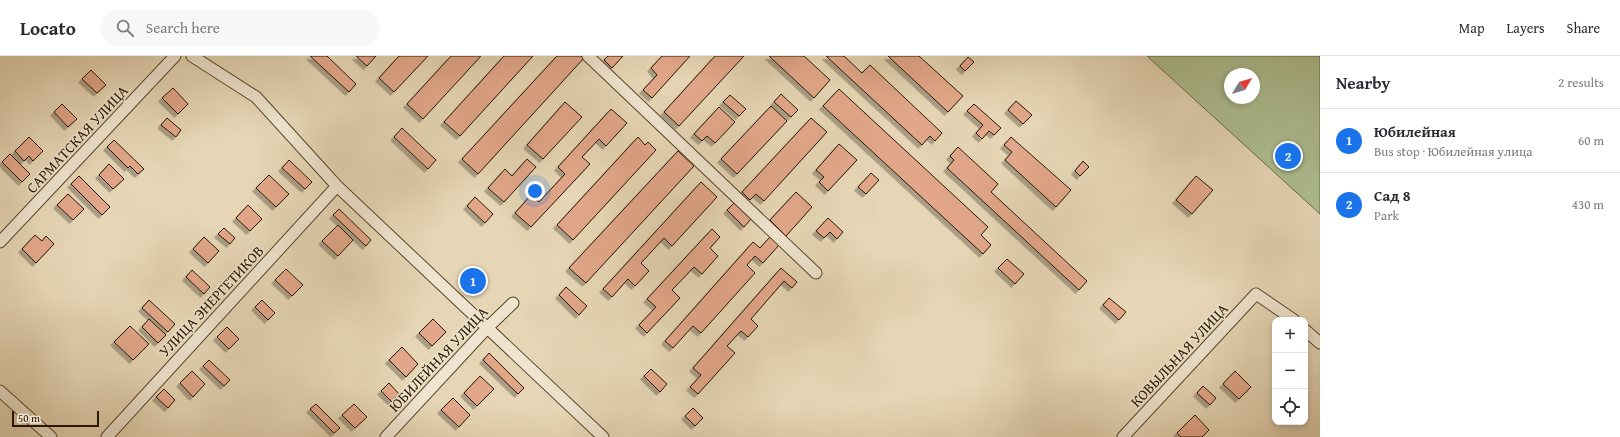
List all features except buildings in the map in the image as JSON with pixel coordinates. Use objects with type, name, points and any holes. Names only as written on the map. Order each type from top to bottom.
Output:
[{"type":"street","name":"САРМАТСКАЯ УЛИЦА","points":[[0,242],[175,56]]},
{"type":"street","points":[[192,56],[256,97],[337,186],[603,437]]},
{"type":"street","points":[[588,56],[816,273]]},
{"type":"street","name":"УЛИЦА ЭНЕРГЕТИКОВ","points":[[107,437],[337,186]]},
{"type":"street","name":"КОВЫЛЬНАЯ УЛИЦА","points":[[1124,437],[1256,294],[1290,317]]},
{"type":"street","name":"ЮБИЛЕЙНАЯ УЛИЦА","points":[[386,437],[488,327],[513,303]]},
{"type":"street","points":[[1308,333],[1320,344]]},
{"type":"street","points":[[0,391],[51,437]]},
{"type":"green space","points":[[1147,56],[1320,56],[1320,214]]},
{"type":"place","name":"Сад 8","points":[[1288,156]]},
{"type":"place","name":"Юбилейная","points":[[473,281]]}]
